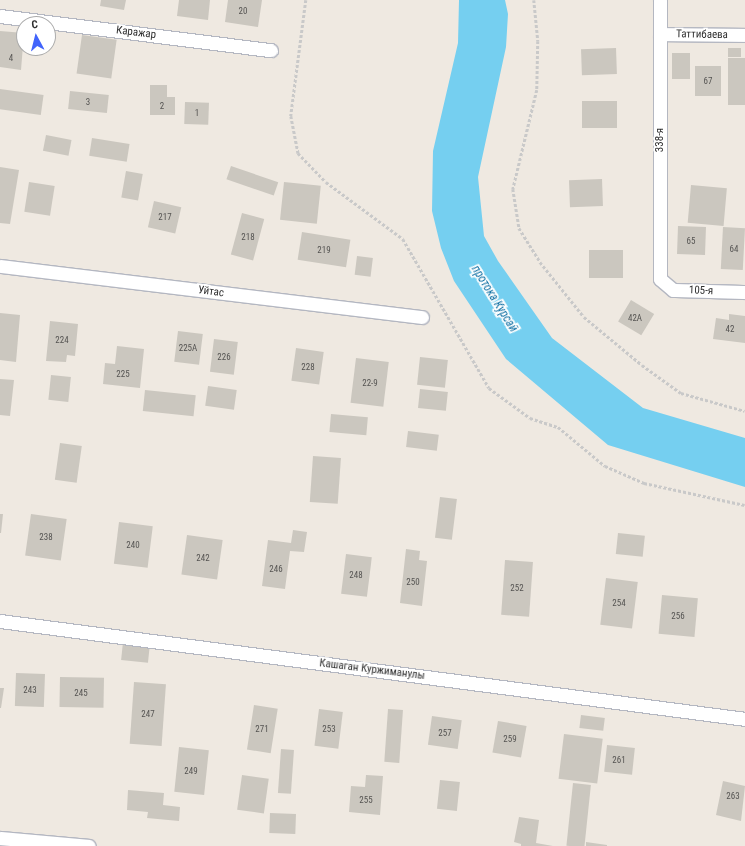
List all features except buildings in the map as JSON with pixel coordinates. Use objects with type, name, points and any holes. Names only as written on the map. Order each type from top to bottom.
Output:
[{"type":"street","name":"338-я","points":[[660,0],[660,280]]},
{"type":"street","name":"Каражар","points":[[0,16],[271,50]]},
{"type":"street","name":"Таттибаева","points":[[660,34],[745,35]]},
{"type":"street","name":"Уйтас","points":[[0,266],[422,317]]},
{"type":"street","name":"105-я","points":[[660,280],[672,290],[745,292]]},
{"type":"street","name":"Кашаган Куржиманулы","points":[[0,621],[745,719]]},
{"type":"street","points":[[0,838],[89,846]]},
{"type":"path","points":[[306,0],[291,116],[298,153],[326,182],[402,239],[489,388],[530,418],[558,427],[604,466],[644,483],[745,505]]},
{"type":"path","points":[[534,0],[538,41],[537,90],[513,189],[519,228],[540,262],[584,317],[642,365],[681,393],[745,411]]},
{"type":"water","name":"протока Курсай","points":[[459,0],[505,0],[508,14],[506,47],[478,177],[484,236],[498,261],[552,338],[643,408],[745,438],[745,487],[608,445],[506,359],[454,281],[441,248],[432,211],[433,151],[458,43]]}]
